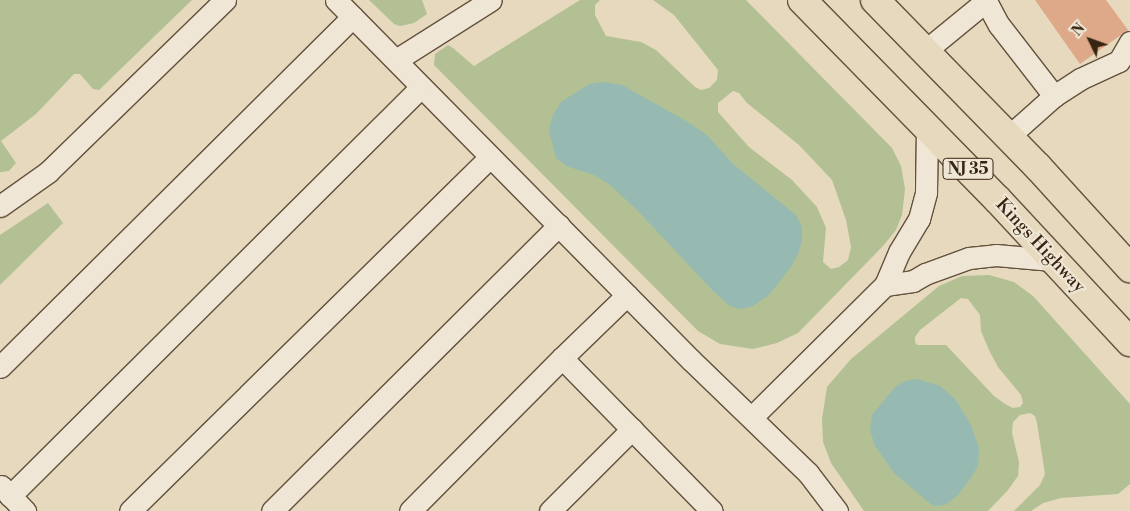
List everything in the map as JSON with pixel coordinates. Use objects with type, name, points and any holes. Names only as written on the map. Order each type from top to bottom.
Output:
[{"type":"main road","name":"Kings Highway","points":[[802,0],[998,200],[1130,342]]},
{"type":"main road","name":"NJ 35","points":[[875,0],[1008,136],[1130,268]]},
{"type":"lane","points":[[0,206],[48,172],[225,0]]},
{"type":"lane","points":[[336,0],[627,295],[808,473],[832,509]]},
{"type":"lane","points":[[396,60],[491,0]]},
{"type":"lane","points":[[925,51],[987,0],[999,25],[1054,96]]},
{"type":"lane","points":[[0,367],[352,17]]},
{"type":"lane","points":[[1008,136],[1054,96],[1080,79],[1119,61],[1130,42]]},
{"type":"lane","points":[[26,511],[5,490],[421,87]]},
{"type":"lane","points":[[752,417],[885,284],[898,252],[919,219],[924,201],[926,192],[927,129]]},
{"type":"lane","points":[[130,511],[490,157]]},
{"type":"lane","points":[[272,511],[559,226]]},
{"type":"lane","points":[[885,284],[913,281],[925,274],[969,258],[996,255],[1052,260]]},
{"type":"lane","points":[[410,511],[627,295]]},
{"type":"lane","points":[[562,358],[632,429],[700,507]]},
{"type":"lane","points":[[550,511],[632,429]]},
{"type":"green space","points":[[0,0],[192,0],[99,90],[93,89],[80,74],[74,74],[36,114],[1,141],[16,163],[9,171],[0,172]]},
{"type":"green space","points":[[369,0],[422,0],[427,14],[414,23],[400,26],[394,24]]},
{"type":"green space","points":[[580,0],[600,0],[595,5],[595,15],[606,36],[641,42],[656,50],[695,87],[701,90],[709,88],[717,80],[718,70],[674,15],[653,0],[746,0],[892,148],[901,166],[905,189],[902,215],[896,230],[883,246],[798,333],[777,343],[753,349],[720,344],[698,331],[434,65],[435,54],[448,45],[474,66]],"holes":[[[733,91],[739,93],[747,103],[799,145],[832,180],[846,220],[851,247],[848,260],[839,267],[831,269],[823,262],[826,228],[817,207],[792,180],[749,147],[718,112],[718,103]]]},
{"type":"green space","points":[[48,203],[63,223],[0,285],[0,235]]},
{"type":"green space","points":[[989,275],[1014,282],[1033,296],[1130,404],[1130,484],[1118,494],[1061,498],[1043,503],[1031,511],[1014,511],[1040,485],[1045,474],[1037,423],[1035,416],[1030,413],[1020,415],[1013,422],[1012,433],[1019,462],[1018,476],[1008,490],[988,511],[864,511],[831,463],[823,442],[822,419],[827,387],[851,359],[939,286],[962,276]],"holes":[[[961,298],[968,299],[980,315],[981,331],[998,367],[1021,395],[1023,403],[1020,407],[1013,408],[994,396],[946,345],[917,345],[915,342],[915,337],[920,330]]]},
{"type":"water","points":[[603,82],[622,85],[688,122],[707,135],[732,163],[796,215],[802,227],[802,241],[798,254],[791,267],[769,295],[753,306],[741,309],[730,306],[714,292],[636,209],[610,185],[594,175],[566,166],[556,158],[549,132],[552,117],[561,102],[589,84]]},
{"type":"water","points":[[917,379],[940,386],[956,400],[970,423],[979,448],[978,466],[957,496],[945,505],[933,506],[894,473],[875,446],[870,430],[872,415],[896,386],[905,381]]},
{"type":"building","points":[[1035,0],[1106,0],[1128,30],[1080,64]]}]
